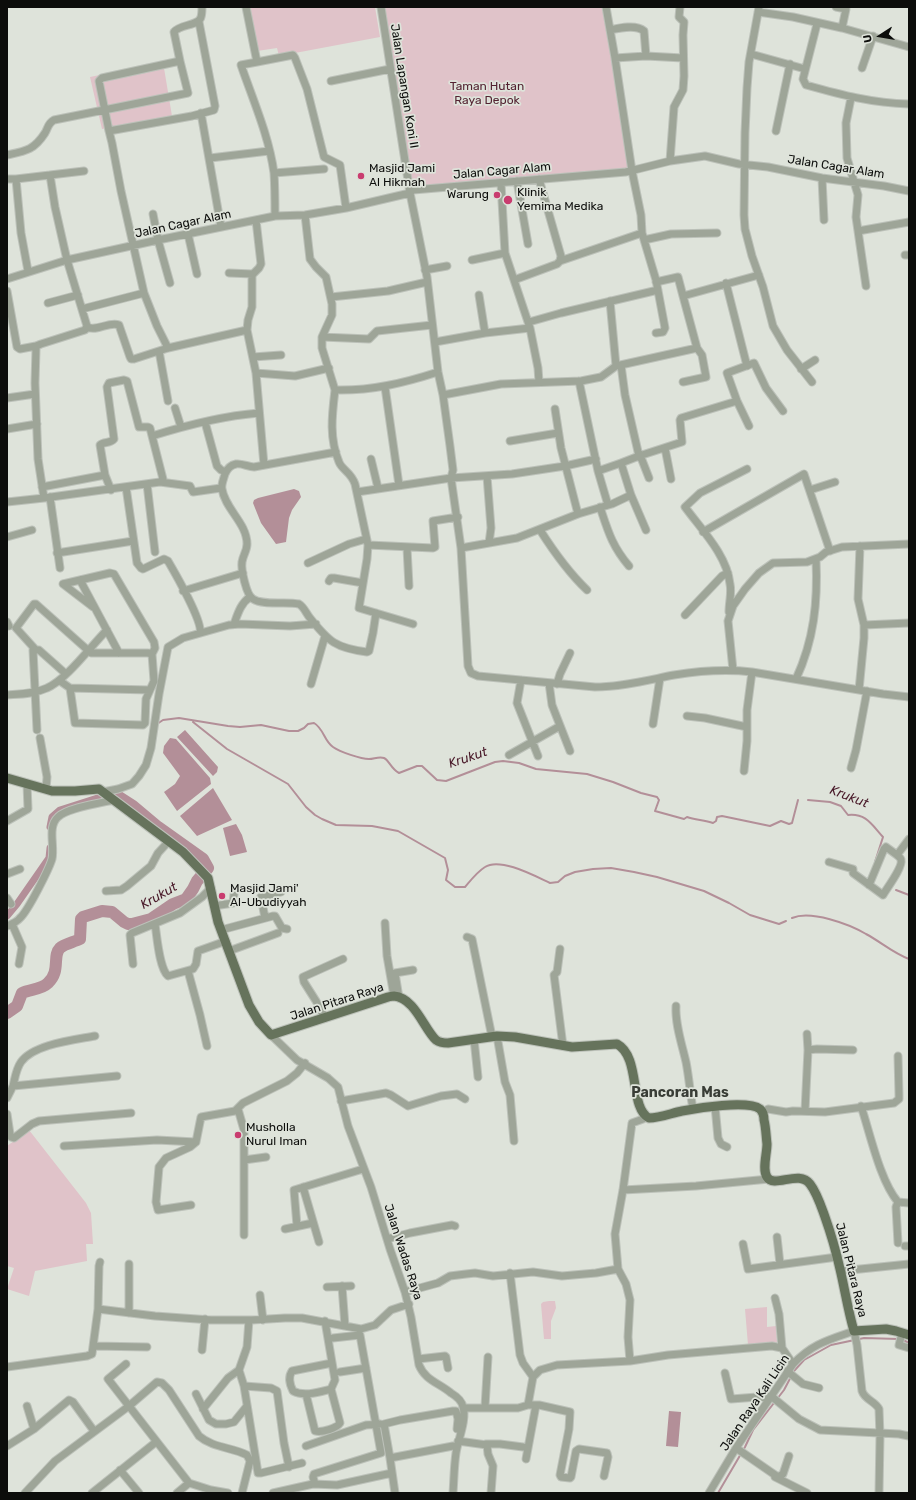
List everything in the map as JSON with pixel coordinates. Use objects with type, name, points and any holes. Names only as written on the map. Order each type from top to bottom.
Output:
[{"type":"main road","points":[[7,778],[46,789],[68,792],[98,788],[183,852],[206,875],[211,888],[214,906],[221,930],[249,1005],[259,1022],[270,1035]]},
{"type":"main road","name":"Jalan Pitara Raya","points":[[270,1035],[382,999],[396,997],[415,1011],[438,1042],[444,1043],[494,1036],[515,1037],[563,1046],[579,1047],[613,1043],[619,1045],[624,1050],[629,1060],[640,1106],[646,1116]]},
{"type":"main road","points":[[646,1116],[653,1118],[693,1109],[715,1106],[751,1106],[759,1109],[763,1112],[767,1145],[766,1171],[769,1180]]},
{"type":"main road","name":"Jalan Pitara Raya","points":[[769,1180],[778,1181],[800,1178],[806,1180],[810,1184],[824,1213],[841,1271],[847,1307],[855,1334]]},
{"type":"main road","points":[[855,1334],[886,1329],[905,1340]]},
{"type":"street","points":[[7,155],[27,151],[33,148],[45,132],[48,124],[54,120],[188,93],[174,32],[178,28],[198,22],[201,18],[202,7]]},
{"type":"street","points":[[246,7],[256,62]]},
{"type":"street","name":"Jalan Lapangan Koni II","points":[[381,7],[410,193],[427,282],[438,372],[443,395],[451,456],[451,478],[458,517],[470,671],[475,676],[603,687],[686,673],[733,670],[909,697]]},
{"type":"street","points":[[606,7],[632,171],[641,215],[643,236],[658,290],[665,328],[663,332],[656,333]]},
{"type":"street","points":[[670,161],[674,107],[683,90],[684,76],[684,22],[678,17],[680,7]]},
{"type":"street","points":[[836,7],[846,9],[842,28]]},
{"type":"street","points":[[812,382],[787,350],[773,326],[764,287],[747,241],[745,229],[747,88],[758,10],[793,17],[817,24],[842,28],[909,47]]},
{"type":"street","points":[[109,132],[212,111],[215,106],[198,22]]},
{"type":"street","points":[[817,24],[802,79],[806,85],[851,98],[886,103],[909,104]]},
{"type":"street","points":[[610,30],[631,27],[642,29],[644,31],[646,56]]},
{"type":"street","points":[[862,68],[873,36]]},
{"type":"street","points":[[751,54],[805,69]]},
{"type":"street","points":[[275,216],[274,173],[263,128],[241,65],[293,55],[307,89],[324,157],[340,165],[346,208]]},
{"type":"street","points":[[615,58],[646,56],[683,58]]},
{"type":"street","points":[[168,348],[157,326],[144,293],[121,191],[99,81],[102,78],[180,62]]},
{"type":"street","points":[[776,130],[790,64]]},
{"type":"street","points":[[331,81],[390,69]]},
{"type":"street","points":[[851,98],[846,122],[847,158],[858,201],[856,211],[866,286]]},
{"type":"street","points":[[202,114],[221,227]]},
{"type":"street","points":[[210,158],[269,151]]},
{"type":"street","name":"Jalan Cagar Alam","points":[[7,279],[28,271],[67,260],[158,240],[275,216],[305,215],[346,208],[362,203],[410,193],[413,190],[423,188],[501,183],[632,171],[670,161],[709,156],[745,165],[768,167],[822,178],[884,186],[909,191]]},
{"type":"street","points":[[274,173],[324,169]]},
{"type":"street","points":[[7,179],[84,171]]},
{"type":"street","points":[[50,175],[55,207],[67,260],[87,327]]},
{"type":"street","points":[[822,178],[824,220]]},
{"type":"street","points":[[16,179],[20,233],[28,271]]},
{"type":"street","points":[[539,179],[561,256],[560,261]]},
{"type":"street","points":[[517,181],[528,244]]},
{"type":"street","points":[[501,183],[505,253],[530,325],[539,382]]},
{"type":"street","points":[[153,214],[158,240],[170,283]]},
{"type":"street","points":[[305,215],[310,259],[326,277],[330,297],[332,315],[322,337],[322,348],[335,390],[331,427],[336,452],[341,465],[352,476],[366,533],[367,559],[359,608],[413,624]]},
{"type":"street","points":[[228,273],[252,274],[259,268],[261,264],[256,220]]},
{"type":"street","points":[[858,232],[909,222]]},
{"type":"street","points":[[514,280],[557,264],[560,261],[643,236],[718,233]]},
{"type":"street","points":[[188,234],[197,274]]},
{"type":"street","points":[[472,260],[505,253]]},
{"type":"street","points":[[425,270],[447,266]]},
{"type":"street","points":[[252,274],[252,308],[248,320],[247,330],[256,373],[264,465]]},
{"type":"street","points":[[683,296],[759,275]]},
{"type":"street","points":[[656,282],[678,277],[697,348],[702,355],[706,377],[683,382]]},
{"type":"street","points":[[330,297],[388,291],[427,282]]},
{"type":"street","points":[[726,283],[747,366]]},
{"type":"street","points":[[434,342],[530,325],[561,312],[658,290]]},
{"type":"street","points":[[7,291],[17,347],[20,349],[36,346],[85,330],[87,327]]},
{"type":"street","points":[[82,309],[144,293]]},
{"type":"street","points":[[48,303],[78,295]]},
{"type":"street","points":[[479,295],[485,333]]},
{"type":"street","points":[[610,301],[619,366],[625,395],[639,456],[649,478]]},
{"type":"street","points":[[87,327],[91,329],[115,324],[119,325],[131,359],[168,348],[247,330]]},
{"type":"street","points":[[322,337],[369,339],[377,331],[432,325]]},
{"type":"street","points":[[36,346],[35,394],[38,459],[42,487],[47,498],[60,568]]},
{"type":"street","points":[[443,395],[501,384],[579,381],[601,377],[619,366],[697,348]]},
{"type":"street","points":[[159,351],[168,401]]},
{"type":"street","points":[[253,358],[281,355]]},
{"type":"street","points":[[801,369],[815,360]]},
{"type":"street","points":[[749,426],[727,374],[754,364],[766,388],[783,411]]},
{"type":"street","points":[[256,373],[299,376],[329,368]]},
{"type":"street","points":[[335,390],[354,391],[385,387],[438,372]]},
{"type":"street","points":[[111,490],[105,475],[100,445],[102,443],[111,442],[114,439],[112,415],[107,389],[110,383],[124,380],[126,380],[139,427],[149,427],[163,479],[160,482]]},
{"type":"street","points":[[579,381],[596,459],[607,530],[613,543],[629,566]]},
{"type":"street","points":[[385,387],[399,485]]},
{"type":"street","points":[[7,398],[35,394]]},
{"type":"street","points":[[598,471],[683,441],[681,418],[738,401]]},
{"type":"street","points":[[175,408],[181,427]]},
{"type":"street","points":[[554,409],[565,466],[578,514]]},
{"type":"street","points":[[152,436],[181,427],[235,415],[259,413]]},
{"type":"street","points":[[205,422],[218,468],[226,472]]},
{"type":"street","points":[[7,429],[37,424]]},
{"type":"street","points":[[510,441],[558,432]]},
{"type":"street","points":[[666,448],[671,479]]},
{"type":"street","points":[[336,452],[254,467],[243,464],[235,464],[229,467],[226,472],[222,488],[225,498],[242,525],[246,537],[247,547],[242,562],[243,573],[250,597],[259,601],[299,604],[303,606],[326,636],[334,643],[344,648],[368,652],[376,614]]},
{"type":"street","points":[[371,459],[378,488]]},
{"type":"street","points":[[357,492],[451,478],[487,476],[565,466],[596,459]]},
{"type":"street","points":[[621,463],[631,495],[646,530]]},
{"type":"street","points":[[733,670],[728,622],[730,583],[726,565],[720,554],[684,507],[700,493],[747,470]]},
{"type":"street","points":[[703,532],[804,474],[830,551]]},
{"type":"street","points":[[42,487],[105,475]]},
{"type":"street","points":[[487,476],[491,528],[489,543]]},
{"type":"street","points":[[7,501],[47,498],[160,482],[190,486],[193,492],[222,488]]},
{"type":"street","points":[[810,490],[835,482]]},
{"type":"street","points":[[147,484],[155,552]]},
{"type":"street","points":[[126,487],[137,563],[140,568],[146,568],[166,559],[197,617],[201,629],[200,633]]},
{"type":"street","points":[[461,548],[511,540],[631,495]]},
{"type":"street","points":[[308,563],[358,540],[407,548],[433,548],[435,547],[433,520],[458,517]]},
{"type":"street","points":[[7,537],[32,530]]},
{"type":"street","points":[[540,530],[559,559],[587,590]]},
{"type":"street","points":[[57,553],[133,541]]},
{"type":"street","points":[[729,616],[733,606],[745,589],[760,572],[770,564],[780,562],[807,562],[830,551],[842,548],[909,544]]},
{"type":"street","points":[[850,768],[856,750],[863,691],[864,625],[858,599],[860,546]]},
{"type":"street","points":[[407,548],[409,586]]},
{"type":"street","points":[[796,679],[807,654],[812,633],[817,583],[816,559]]},
{"type":"street","points":[[70,688],[75,723],[144,724],[146,699],[154,681],[152,654],[155,648],[154,642],[116,575],[110,573],[63,584],[96,609]]},
{"type":"street","points":[[183,591],[243,573]]},
{"type":"street","points":[[685,615],[722,576],[728,573]]},
{"type":"street","points":[[329,581],[331,578],[334,578],[363,583]]},
{"type":"street","points":[[80,580],[119,653]]},
{"type":"street","points":[[234,624],[243,603],[250,597]]},
{"type":"street","points":[[66,674],[39,650],[35,650],[16,628],[34,604],[36,604],[93,654],[152,654]]},
{"type":"street","points":[[864,625],[909,623]]},
{"type":"street","points":[[19,964],[22,946],[9,925],[24,915],[50,865],[53,850],[53,826],[56,819],[65,812],[108,796],[114,790],[132,784],[146,765],[151,748],[168,647],[183,638],[234,624],[290,626],[316,624]]},
{"type":"street","points":[[7,695],[36,692],[60,681],[107,630]]},
{"type":"street","points":[[311,684],[326,636]]},
{"type":"street","points":[[35,650],[33,652],[37,730]]},
{"type":"street","points":[[557,684],[570,653]]},
{"type":"street","points":[[744,771],[747,710],[752,672]]},
{"type":"street","points":[[653,724],[660,678]]},
{"type":"street","points":[[521,680],[517,703],[538,756]]},
{"type":"street","points":[[60,681],[70,688],[150,690]]},
{"type":"street","points":[[549,683],[550,699],[570,751]]},
{"type":"street","points":[[687,716],[705,718],[747,727]]},
{"type":"street","points":[[509,755],[560,726]]},
{"type":"street","points":[[40,738],[46,771],[46,789]]},
{"type":"street","points":[[7,821],[28,809],[27,784]]},
{"type":"street","points":[[897,855],[909,839]]},
{"type":"street","points":[[106,891],[121,890],[127,886],[151,866],[158,853],[169,841]]},
{"type":"street","points":[[829,862],[853,869],[853,873],[869,885],[883,895],[896,876],[901,863],[900,858],[886,847],[869,885]]},
{"type":"street","points":[[7,874],[20,869]]},
{"type":"street","points":[[133,964],[130,935],[186,910],[202,898],[211,888]]},
{"type":"street","points":[[265,918],[261,897],[281,892]]},
{"type":"street","points":[[214,906],[233,904],[234,894]]},
{"type":"street","points":[[221,930],[274,916],[282,928],[287,929]]},
{"type":"street","points":[[385,923],[388,956],[396,997]]},
{"type":"street","points":[[155,924],[161,960],[166,973],[170,976],[188,971],[195,967],[198,951],[226,941]]},
{"type":"street","points":[[229,951],[278,933]]},
{"type":"street","points":[[467,937],[472,939],[505,1082],[511,1097],[513,1114],[512,1133],[514,1141]]},
{"type":"street","points":[[560,949],[557,972],[554,975],[563,1046]]},
{"type":"street","points":[[325,1018],[303,978],[343,959]]},
{"type":"street","points":[[396,997],[395,974],[398,972],[413,970]]},
{"type":"street","points":[[188,971],[207,1046]]},
{"type":"street","points":[[676,1006],[681,1047],[686,1062],[693,1109]]},
{"type":"street","points":[[805,1111],[808,1050],[807,1034]]},
{"type":"street","name":"Jalan Wadas Raya","points":[[270,1035],[292,1056],[305,1063],[335,1084],[339,1090],[348,1126],[409,1304],[420,1369],[429,1379],[451,1392],[462,1403],[464,1408]]},
{"type":"street","points":[[7,1098],[13,1086],[18,1067],[29,1055],[58,1043],[95,1036]]},
{"type":"street","points":[[474,1039],[478,1077]]},
{"type":"street","points":[[808,1050],[853,1050]]},
{"type":"street","points":[[763,1112],[768,1109],[786,1112],[825,1112],[861,1106],[891,1104],[897,1101],[899,1095],[898,1056]]},
{"type":"street","points":[[191,1206],[158,1210],[156,1202],[160,1164],[166,1158],[190,1147],[196,1142],[201,1117],[238,1109],[243,1103],[287,1082],[305,1063]]},
{"type":"street","points":[[13,1086],[117,1076]]},
{"type":"street","points":[[341,1101],[386,1093],[408,1106],[441,1096],[457,1094],[465,1099]]},
{"type":"street","points":[[715,1106],[719,1141],[727,1146]]},
{"type":"street","points":[[861,1106],[876,1154],[890,1191],[898,1202],[909,1203]]},
{"type":"street","points":[[238,1109],[244,1130],[244,1235]]},
{"type":"street","points":[[7,1114],[10,1134],[14,1138],[32,1124],[39,1121],[131,1113]]},
{"type":"street","points":[[630,1361],[628,1337],[630,1300],[626,1284],[618,1269],[615,1228],[623,1190],[632,1123],[643,1119],[646,1116]]},
{"type":"street","points":[[64,1146],[157,1140],[196,1142]]},
{"type":"street","points":[[244,1160],[266,1157]]},
{"type":"street","points":[[297,1226],[294,1191],[364,1169]]},
{"type":"street","points":[[623,1190],[677,1190],[769,1180]]},
{"type":"street","points":[[303,1188],[319,1242]]},
{"type":"street","points":[[898,1202],[896,1207],[904,1245]]},
{"type":"street","points":[[284,1229],[313,1223]]},
{"type":"street","points":[[387,1239],[410,1233],[452,1225],[455,1226]]},
{"type":"street","points":[[777,1237],[780,1264]]},
{"type":"street","points":[[743,1244],[748,1269],[837,1257]]},
{"type":"street","points":[[7,1367],[87,1356],[92,1354],[98,1309],[100,1262]]},
{"type":"street","points":[[129,1264],[129,1313]]},
{"type":"street","points":[[841,1271],[909,1264]]},
{"type":"street","points":[[405,1292],[432,1285],[453,1275],[475,1273],[493,1276],[510,1273],[533,1272],[562,1276],[596,1273],[618,1269]]},
{"type":"street","points":[[510,1273],[520,1355],[523,1363],[533,1378]]},
{"type":"street","points":[[342,1286],[345,1326]]},
{"type":"street","points":[[327,1287],[351,1286]]},
{"type":"street","points":[[260,1295],[263,1320]]},
{"type":"street","points":[[775,1298],[779,1314],[782,1348],[793,1364]]},
{"type":"street","points":[[98,1309],[205,1319],[263,1320],[302,1318],[325,1321],[361,1329],[375,1325],[391,1310],[409,1304]]},
{"type":"street","points":[[202,1350],[205,1319]]},
{"type":"street","points":[[203,1409],[228,1378],[239,1370],[247,1347],[249,1320]]},
{"type":"street","points":[[306,1394],[316,1431],[319,1432],[338,1426],[340,1423],[331,1389],[335,1380],[325,1321]]},
{"type":"street","points":[[855,1334],[858,1345],[862,1391],[865,1397],[877,1406],[879,1410],[879,1493]]},
{"type":"street","name":"Jalan Raya Kali Licin","points":[[709,1493],[741,1451],[790,1374],[793,1364],[815,1345],[855,1334]]},
{"type":"street","points":[[323,1493],[313,1477],[314,1474],[381,1453],[360,1335],[333,1338]]},
{"type":"street","points":[[94,1346],[147,1347]]},
{"type":"street","points":[[528,1405],[533,1378],[540,1370],[552,1366],[593,1362],[630,1361],[668,1355],[758,1347],[772,1346],[782,1348]]},
{"type":"street","points":[[418,1359],[445,1356],[448,1368]]},
{"type":"street","points":[[485,1407],[488,1357]]},
{"type":"street","points":[[331,1389],[306,1394],[296,1393],[292,1391],[290,1374],[292,1371],[332,1363]]},
{"type":"street","points":[[126,1364],[108,1379],[156,1442],[189,1483],[211,1490],[228,1493]]},
{"type":"street","points":[[340,1372],[366,1368]]},
{"type":"street","points":[[239,1370],[244,1386],[258,1473],[290,1467],[302,1463]]},
{"type":"street","points":[[725,1373],[731,1399],[774,1398],[804,1422],[820,1430],[909,1436]]},
{"type":"street","points":[[790,1374],[808,1386],[819,1388]]},
{"type":"street","points":[[25,1493],[55,1461],[159,1382],[169,1390],[200,1436],[205,1441],[247,1455],[250,1461],[242,1493]]},
{"type":"street","points":[[244,1386],[271,1388],[278,1391],[284,1443],[290,1467]]},
{"type":"street","points":[[196,1394],[209,1420],[213,1423],[226,1424],[234,1422],[247,1406]]},
{"type":"street","points":[[7,1446],[34,1429],[69,1400],[73,1402],[94,1431]]},
{"type":"street","points":[[450,1466],[464,1417],[464,1408],[518,1408],[528,1405],[536,1405],[570,1412],[571,1414],[560,1475],[561,1477],[571,1477],[576,1451],[580,1449],[607,1453],[608,1457],[604,1476]]},
{"type":"street","points":[[526,1459],[536,1405]]},
{"type":"street","points":[[27,1406],[34,1429]]},
{"type":"street","points":[[306,1446],[366,1425],[384,1424],[456,1411],[458,1422],[453,1493]]},
{"type":"street","points":[[384,1424],[395,1493]]},
{"type":"street","points":[[92,1493],[156,1442]]},
{"type":"street","points":[[390,1458],[456,1444],[500,1444],[523,1447]]},
{"type":"street","points":[[486,1444],[493,1466],[491,1493]]},
{"type":"street","points":[[741,1451],[778,1478],[783,1474],[788,1456]]},
{"type":"street","points":[[741,1451],[748,1460],[769,1474],[807,1493]]},
{"type":"street","points":[[120,1470],[139,1493]]},
{"type":"street","points":[[273,1493],[318,1485],[337,1486],[392,1473]]},
{"type":"street","points":[[177,1493],[189,1483]]},
{"type":"green space","points":[[248,7],[375,7],[380,37],[279,56],[277,48],[257,51]]},
{"type":"green space","name":"Taman Hutan Raya Depok","points":[[383,7],[602,7],[630,168],[619,171],[412,188]]},
{"type":"green space","points":[[163,62],[172,116],[102,129],[90,77]]},
{"type":"green space","points":[[29,1130],[86,1203],[91,1213],[93,1244],[86,1244],[87,1261],[35,1271],[29,1296],[7,1289],[14,1268],[7,1266],[7,1146]]},
{"type":"green space","points":[[549,1301],[555,1301],[556,1308],[551,1321],[551,1339],[544,1339],[541,1304]]},
{"type":"green space","points":[[767,1307],[767,1327],[776,1326],[777,1343],[748,1345],[745,1309]]},
{"type":"shaded area","points":[[294,489],[299,491],[301,497],[292,510],[289,518],[286,542],[276,544],[261,523],[253,503],[254,500],[258,498]]},
{"type":"shaded area","points":[[185,730],[218,767],[217,772],[213,776],[177,737]]},
{"type":"shaded area","points":[[170,738],[176,739],[210,778],[211,784],[177,811],[164,792],[175,784],[180,776],[163,753],[164,746]]},
{"type":"shaded area","points":[[213,788],[232,820],[197,836],[180,816]]},
{"type":"shaded area","points":[[236,824],[242,835],[247,852],[230,856],[223,828]]},
{"type":"shaded area","points":[[669,1411],[681,1412],[678,1447],[666,1446]]},
{"type":"waterway","name":"Krukut","points":[[157,724],[163,720],[179,718],[228,726],[240,727],[261,725],[289,731],[298,731],[308,724],[314,723],[320,728],[328,742],[336,749],[365,759],[380,757],[384,758],[399,773],[417,766],[422,766],[437,780],[446,781],[495,762],[503,761],[519,763],[536,769],[587,774],[613,782],[641,793],[657,797],[659,800],[655,811],[684,819],[687,817],[713,823],[716,821],[717,817],[722,816],[770,826],[781,821],[789,824],[792,823],[798,800]]},
{"type":"waterway","points":[[193,722],[227,749],[288,784],[306,807],[322,819],[336,825],[372,826],[398,831],[445,858],[448,870],[446,880],[455,887],[465,887],[479,871],[485,867],[499,864],[527,872],[550,883],[558,882],[565,876],[575,872],[611,868],[657,877],[704,891],[750,915],[779,924],[786,921]]},
{"type":"waterway","name":"Krukut","points":[[7,1013],[17,1006],[22,993],[42,987],[52,978],[60,948],[80,939],[81,919],[83,917],[102,911],[112,912],[128,924],[151,919],[173,904],[186,899],[197,881],[208,868],[203,859],[158,827],[115,793]]},
{"type":"waterway","points":[[50,827],[52,817],[60,810],[110,794]]},
{"type":"waterway","name":"Krukut","points":[[808,800],[830,802],[841,806],[848,815],[860,816],[872,824],[883,837],[875,862]]},
{"type":"waterway","points":[[7,916],[49,858],[50,848]]},
{"type":"waterway","name":"Krukut","points":[[896,890],[909,895]]},
{"type":"waterway","points":[[792,918],[809,916],[840,922],[859,930],[909,959]]},
{"type":"waterway","points":[[718,1493],[745,1447],[753,1430],[784,1390],[794,1371],[804,1360],[831,1345],[864,1338],[899,1339]]},
{"type":"waterway","points":[[903,1340],[909,1343]]},
{"type":"place","name":"Masjid Jami Al Hikmah","points":[[361,176]]},
{"type":"place","name":"Warung","points":[[497,195]]},
{"type":"place","name":"Klinik Yemima Medika","points":[[508,200]]},
{"type":"place","name":"Masjid Jami' Al-Ubudiyyah","points":[[222,896]]},
{"type":"place","name":"Musholla Nurul Iman","points":[[238,1135]]},
{"type":"district","name":"Pancoran Mas","points":[[680,1093]]}]
